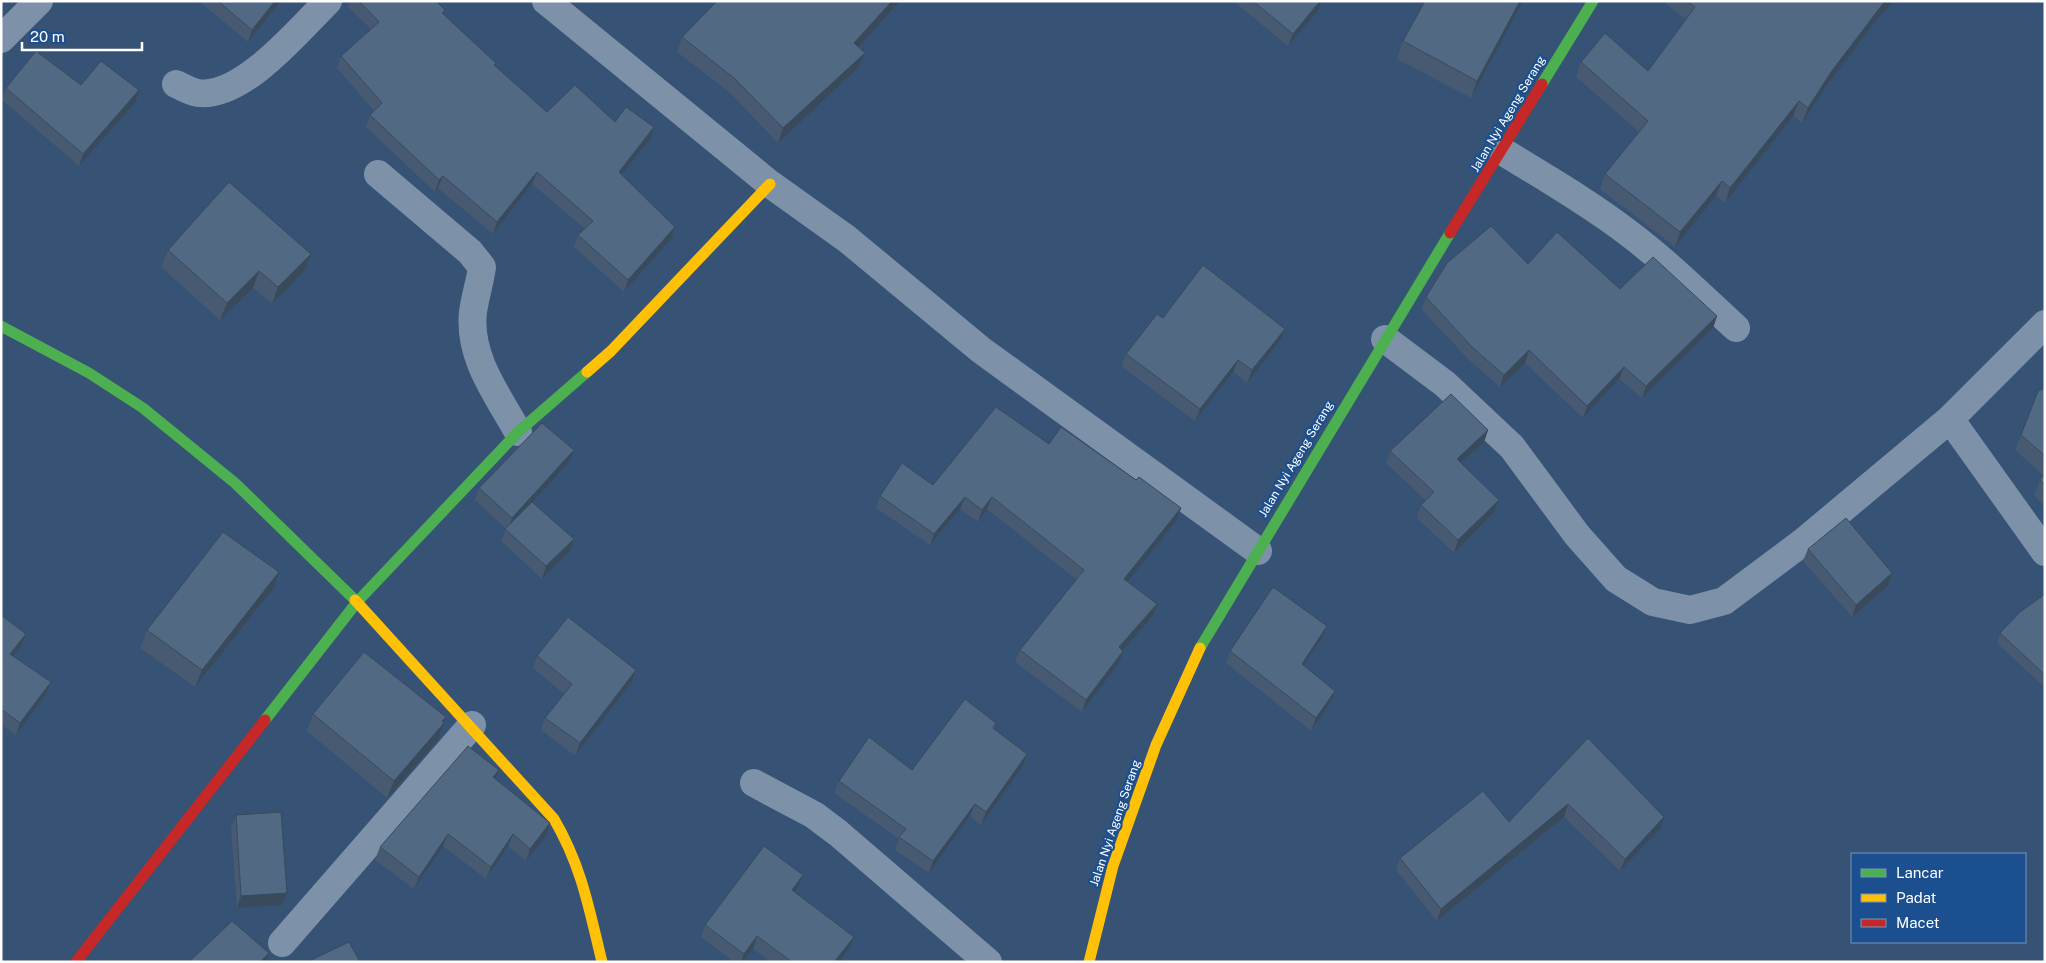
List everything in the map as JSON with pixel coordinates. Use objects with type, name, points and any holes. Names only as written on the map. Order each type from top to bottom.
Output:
[{"type":"street","points":[[1,39],[39,1]]},
{"type":"street","points":[[176,84],[197,93],[218,91],[242,80],[273,55],[328,1]]},
{"type":"street","points":[[546,1],[770,184],[847,240],[981,350],[1258,550]]},
{"type":"street","name":"Jalan Nyi Ageng Serang","points":[[1089,962],[1113,866],[1156,745],[1197,652],[1385,339],[1502,151],[1592,1]]},
{"type":"street","points":[[1502,151],[1627,232],[1670,266],[1736,328]]},
{"type":"street","points":[[378,174],[470,252],[482,267],[480,286],[473,311],[474,344],[477,359],[518,432]]},
{"type":"street","points":[[76,962],[357,602],[518,432],[611,351],[770,184]]},
{"type":"street","points":[[1385,339],[1445,384],[1512,447],[1577,534],[1616,579],[1653,602],[1690,610],[1724,601],[1802,542],[1950,420],[2045,324]]},
{"type":"street","points":[[1,326],[89,373],[143,408],[236,483],[357,602],[472,725],[554,819],[570,846],[580,871],[602,962]]},
{"type":"street","points":[[1950,420],[2045,552]]},
{"type":"street","points":[[282,943],[472,725]]},
{"type":"street","points":[[754,783],[814,815],[838,833],[988,962]]},
{"type":"building","points":[[218,1],[275,1],[252,30]]},
{"type":"building","points":[[359,1],[436,1],[445,10],[442,13],[496,63],[494,65],[547,112],[575,85],[615,122],[626,107],[654,127],[619,172],[675,227],[628,280],[578,235],[593,221],[537,172],[497,222],[443,176],[439,180],[370,115],[382,103],[341,56],[379,22]]},
{"type":"building","points":[[717,1],[892,1],[854,43],[865,53],[783,128],[734,78],[682,37]]},
{"type":"building","points":[[1253,1],[1320,1],[1293,34]]},
{"type":"building","points":[[1425,1],[1520,1],[1477,81],[1403,41]]},
{"type":"building","points":[[1687,1],[1885,1],[1831,72],[1808,108],[1799,101],[1730,188],[1722,181],[1680,232],[1605,174],[1648,121],[1581,62],[1605,33],[1648,71],[1695,7]]},
{"type":"building","points":[[36,51],[81,85],[101,61],[139,90],[83,154],[6,88]]},
{"type":"building","points":[[229,182],[311,254],[278,287],[259,271],[227,303],[168,250]]},
{"type":"building","points":[[1491,226],[1528,264],[1557,232],[1620,289],[1653,257],[1717,316],[1646,386],[1624,367],[1587,406],[1529,350],[1504,375],[1472,347],[1426,297],[1447,263]]},
{"type":"building","points":[[1203,265],[1285,329],[1252,370],[1238,360],[1200,409],[1126,354],[1157,314],[1163,318]]},
{"type":"building","points":[[2045,388],[2045,456],[2021,435],[2038,391]]},
{"type":"building","points":[[1451,394],[1488,430],[1457,459],[1499,500],[1458,540],[1421,505],[1434,492],[1390,451]]},
{"type":"building","points":[[996,407],[1049,444],[1061,427],[1136,480],[1139,477],[1181,508],[1124,579],[1157,604],[1119,647],[1123,651],[1086,700],[1020,650],[1084,570],[992,497],[982,510],[965,497],[934,534],[880,496],[902,463],[933,485]]},
{"type":"building","points":[[542,423],[574,450],[512,518],[479,488]]},
{"type":"building","points":[[2045,473],[2045,485],[2040,480]]},
{"type":"building","points":[[532,502],[574,539],[546,566],[505,529]]},
{"type":"building","points":[[1846,518],[1892,573],[1856,605],[1808,549]]},
{"type":"building","points":[[223,532],[279,572],[202,670],[147,630]]},
{"type":"building","points":[[1273,587],[1327,626],[1302,664],[1335,691],[1316,718],[1230,651]]},
{"type":"building","points":[[2045,594],[2045,675],[2000,633],[2020,612]]},
{"type":"building","points":[[1,615],[26,634],[10,654],[51,682],[20,723],[1,709]]},
{"type":"building","points":[[568,617],[636,670],[580,743],[545,718],[572,684],[537,656]]},
{"type":"building","points":[[364,652],[446,717],[442,721],[444,723],[394,781],[313,714]]},
{"type":"building","points":[[965,699],[996,723],[993,728],[1027,754],[986,812],[975,804],[933,861],[899,837],[906,829],[839,781],[869,737],[912,770]]},
{"type":"building","points":[[1588,738],[1664,817],[1625,859],[1568,804],[1441,909],[1400,858],[1483,791],[1509,822]]},
{"type":"building","points":[[468,746],[499,770],[493,777],[550,823],[530,849],[513,834],[491,867],[448,834],[419,877],[380,847]]},
{"type":"building","points":[[281,812],[287,893],[241,896],[236,815]]},
{"type":"building","points":[[764,846],[803,875],[792,890],[854,937],[834,962],[792,962],[757,936],[744,954],[705,925]]},
{"type":"building","points":[[232,921],[269,953],[260,962],[189,962]]},
{"type":"building","points":[[349,942],[360,962],[307,962]]},
{"type":"traffic: fast","points":[[1542,84],[1593,1]]},
{"type":"traffic: fast","points":[[1200,648],[1450,233]]},
{"type":"traffic: fast","points":[[1,326],[89,373],[143,408],[235,483],[355,600]]},
{"type":"traffic: fast","points":[[265,720],[357,602],[518,432],[587,372]]},
{"type":"traffic: slow","points":[[587,372],[611,351],[770,184]]},
{"type":"traffic: slow","points":[[355,600],[554,819],[564,837],[578,871],[602,962]]},
{"type":"traffic: slow","points":[[1089,962],[1113,866],[1156,745],[1200,648]]},
{"type":"traffic: jam","points":[[1450,233],[1542,84]]},
{"type":"traffic: jam","points":[[76,962],[265,720]]}]
